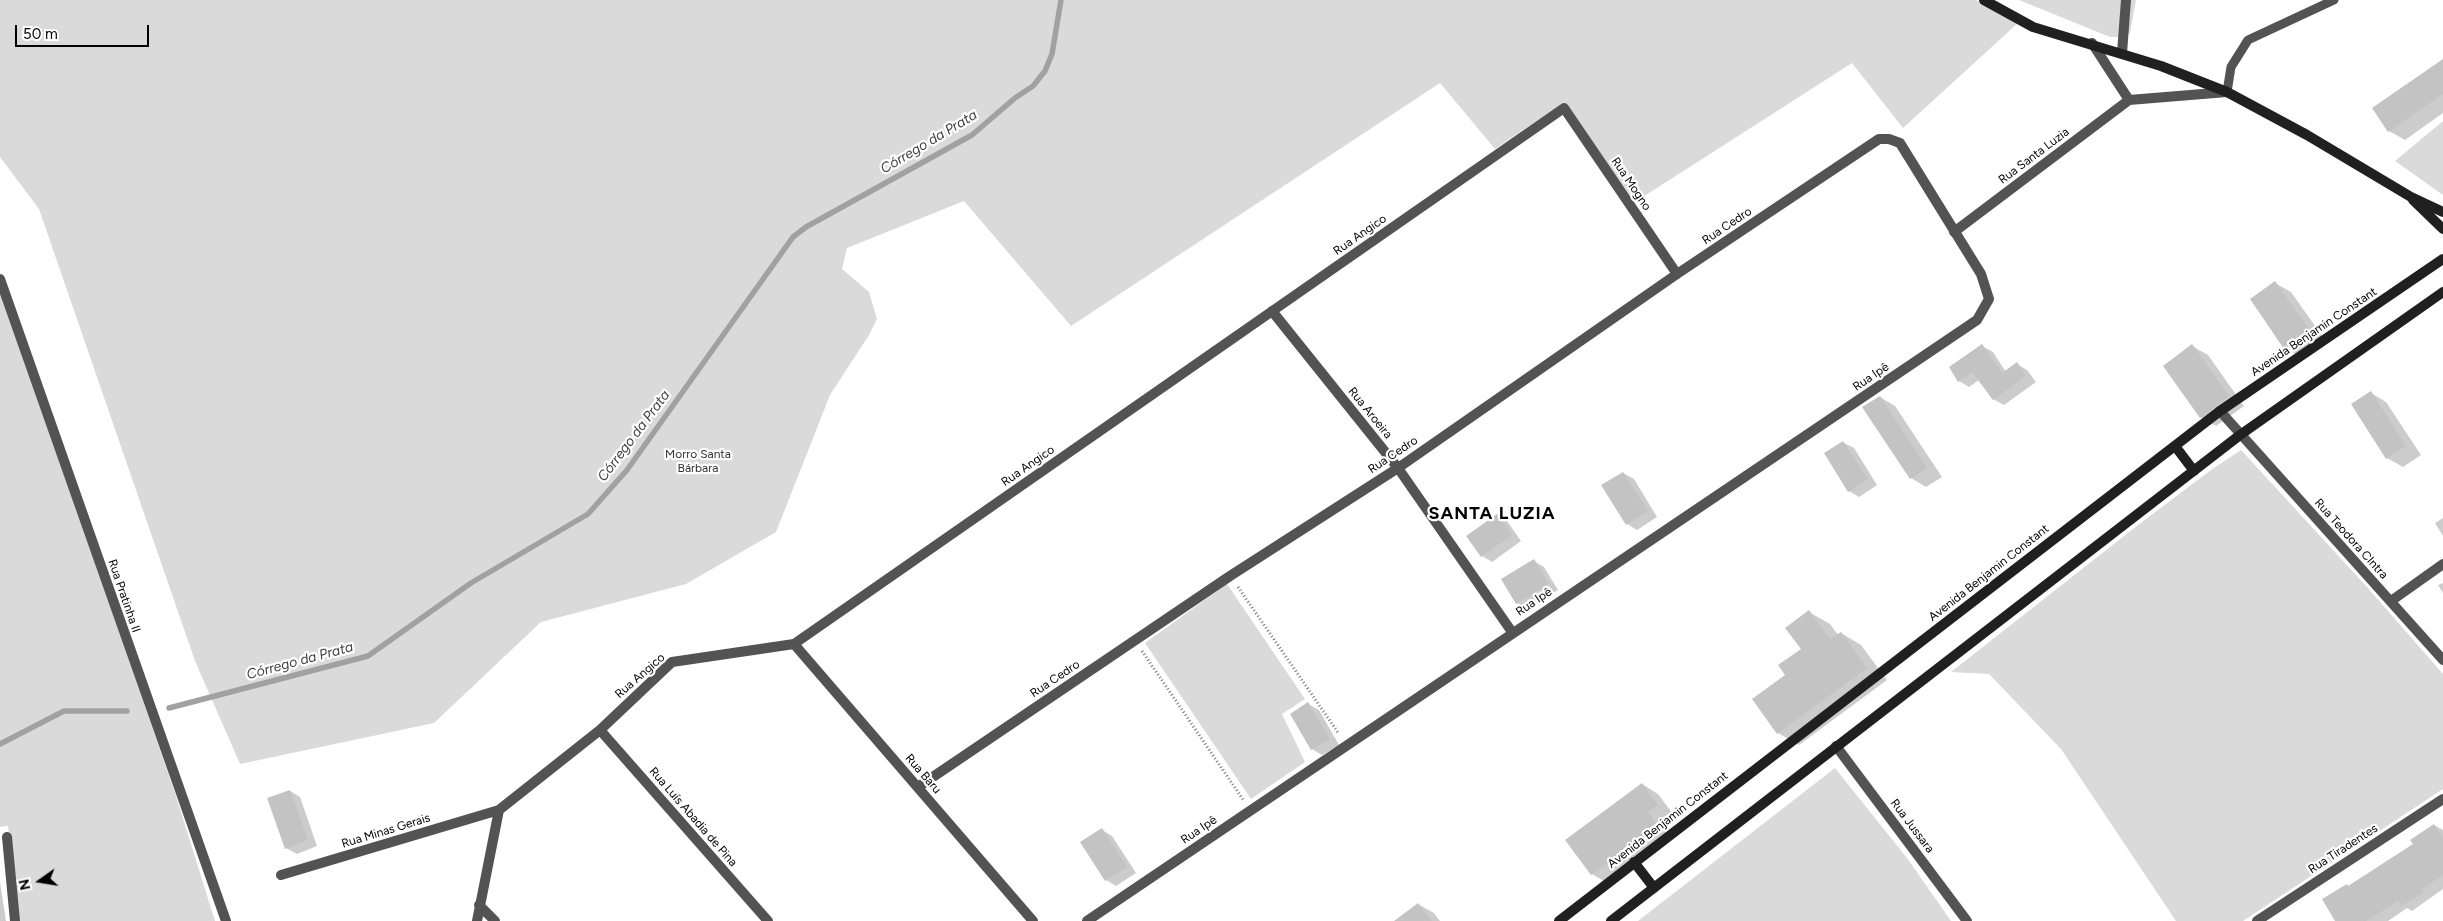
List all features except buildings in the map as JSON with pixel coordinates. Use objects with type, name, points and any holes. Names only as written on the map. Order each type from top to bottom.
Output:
[{"type":"street","points":[[1984,0],[2033,27],[2122,53],[2227,92],[2307,134],[2411,197],[2443,212]]},
{"type":"street","points":[[2122,53],[2126,0]]},
{"type":"street","points":[[2092,43],[2128,100],[2227,92]]},
{"type":"street","name":"Rua Santa Luzia","points":[[1954,232],[2128,100]]},
{"type":"street","name":"Rua Mogno","points":[[1564,108],[1677,274]]},
{"type":"street","name":"Rua Angico","points":[[499,810],[600,730],[672,662],[794,644],[1564,108]]},
{"type":"street","name":"Rua Cedro","points":[[918,787],[1230,576],[1398,468],[1677,274],[1879,139],[1889,139],[1900,143],[1954,232]]},
{"type":"street","points":[[2411,197],[2443,229]]},
{"type":"street","name":"Rua Ipê","points":[[1087,921],[1512,632],[1977,320],[1989,299],[1980,274],[1954,232]]},
{"type":"street","name":"Avenida Benjamin Constant","points":[[1559,921],[2220,411],[2443,258]]},
{"type":"street","name":"Rua Pratinha II","points":[[0,279],[226,921]]},
{"type":"street","points":[[1611,921],[2240,435],[2443,292]]},
{"type":"street","name":"Rua Aroeira","points":[[1272,311],[1398,468],[1512,632]]},
{"type":"street","name":"Rua Teodora CIntra","points":[[2220,411],[2443,660]]},
{"type":"street","points":[[2175,446],[2194,471]]},
{"type":"street","points":[[2391,601],[2443,564]]},
{"type":"street","name":"Rua Baru","points":[[794,644],[1033,921]]},
{"type":"street","name":"Rua Luís Abadia de Pina","points":[[600,730],[768,921]]},
{"type":"street","name":"Rua Jussara","points":[[1836,746],[1967,921]]},
{"type":"street","name":"Rua Tiradentes","points":[[2257,921],[2443,799]]},
{"type":"street","points":[[477,921],[499,810]]},
{"type":"street","name":"Rua Minas Gerais","points":[[281,875],[499,810]]},
{"type":"street","points":[[7,837],[15,921]]},
{"type":"street","points":[[1634,862],[1654,888]]},
{"type":"street","points":[[479,905],[496,921]]},
{"type":"lane","points":[[2227,92],[2231,67],[2248,40],[2334,0]]},
{"type":"path","points":[[1230,576],[1347,745]]},
{"type":"path","points":[[1135,640],[1250,810]]},
{"type":"green space","name":"Morro Santa Bárbara","points":[[0,0],[1976,0],[2018,23],[1903,128],[1852,63],[1635,202],[1564,102],[1495,149],[1440,83],[1071,326],[964,201],[847,248],[842,269],[869,292],[877,319],[869,335],[830,395],[776,532],[686,584],[541,622],[434,723],[240,764],[195,661],[39,209],[0,157]]},
{"type":"green space","points":[[2019,0],[2136,0],[2130,33],[2123,36],[2110,37]]},
{"type":"green space","points":[[2443,121],[2443,195],[2395,161]]},
{"type":"green space","points":[[0,287],[176,796],[215,921],[19,921],[8,826],[0,827]]},
{"type":"green space","points":[[2241,450],[2367,587],[2443,674],[2443,789],[2243,921],[2176,921],[2061,749],[1989,674],[1951,672],[2138,525]]},
{"type":"green space","points":[[1227,584],[1305,699],[1282,714],[1305,762],[1251,799],[1145,643]]},
{"type":"green space","points":[[1835,768],[1907,858],[1951,921],[1638,921]]},
{"type":"waterway","name":"Córrego da Prata","points":[[169,708],[368,656],[471,583],[588,514],[627,470],[793,237],[806,227],[972,135],[1015,98],[1033,86],[1045,71],[1052,54],[1061,0]]},
{"type":"waterway","name":"Córrego da Prata","points":[[0,744],[64,711],[127,711]]},
{"type":"district","name":"SANTA LUZIA","points":[[1492,514]]}]
